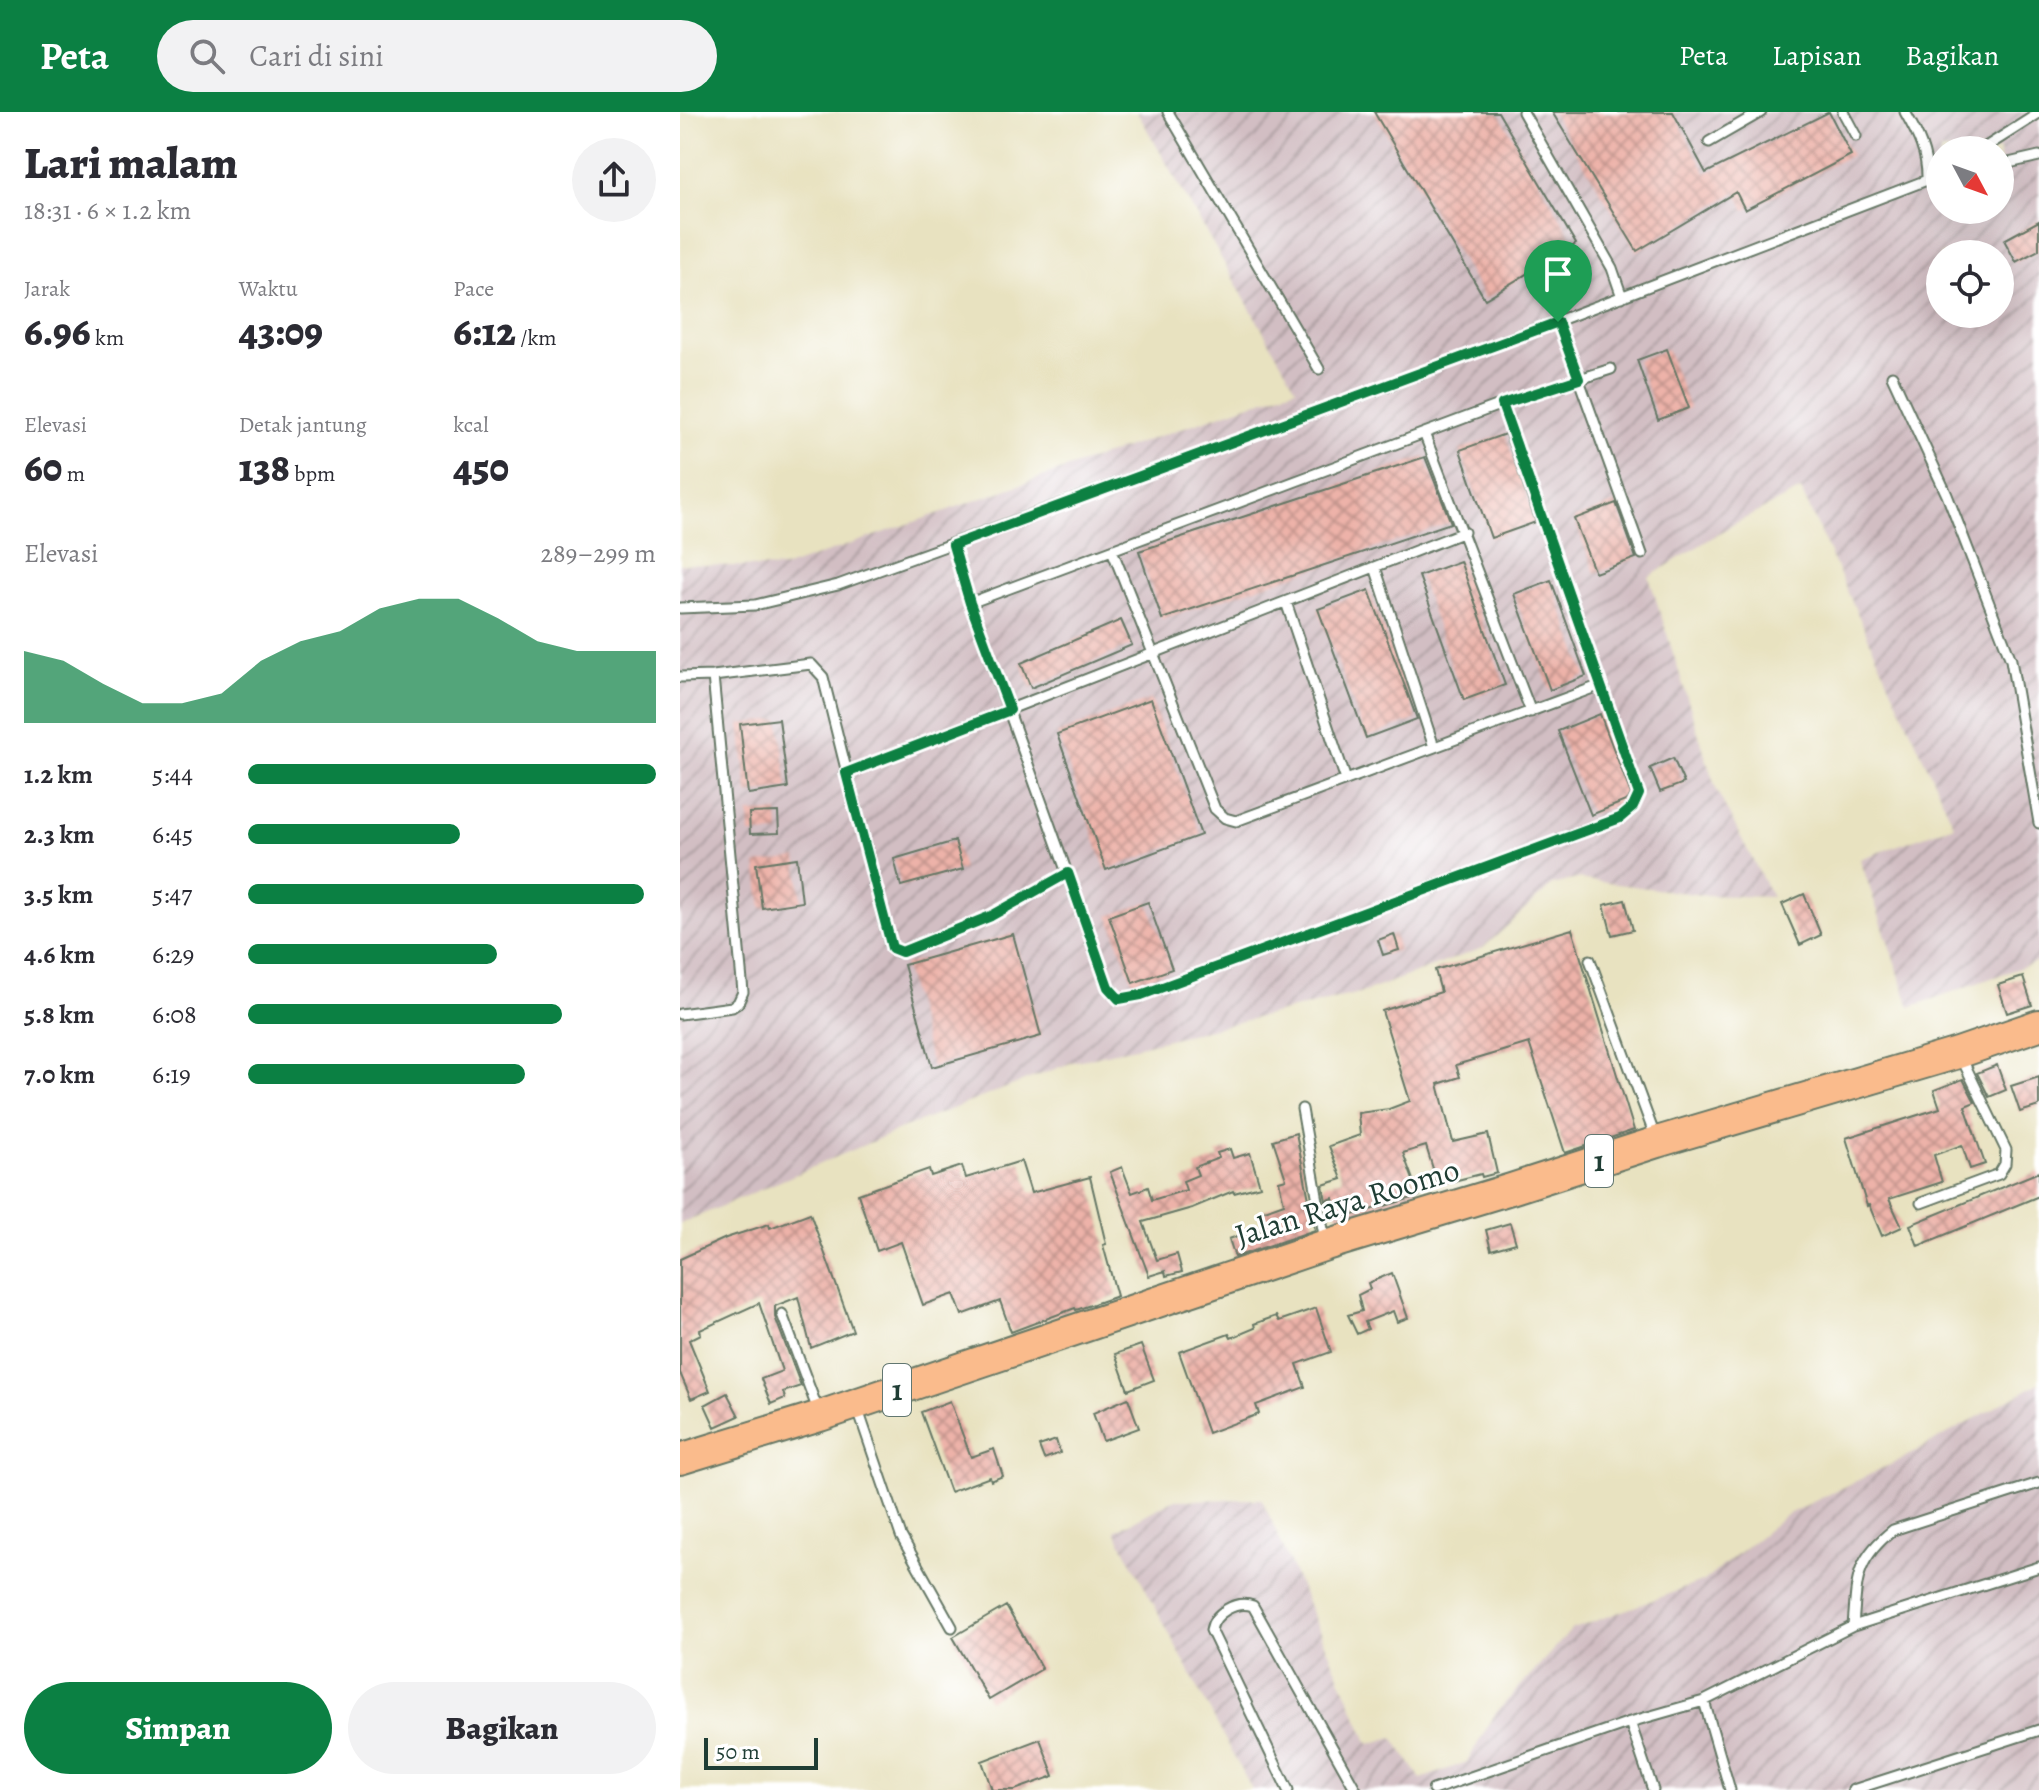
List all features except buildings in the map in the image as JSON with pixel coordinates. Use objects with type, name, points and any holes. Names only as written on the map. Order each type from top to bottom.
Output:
[{"type":"highway","name":"Jalan Raya Roomo","points":[[680,1459],[820,1416],[1326,1245],[1958,1053],[2039,1025]]},
{"type":"lane","points":[[1168,112],[1319,369]]},
{"type":"lane","points":[[1523,112],[1612,268],[1622,297]]},
{"type":"lane","points":[[1709,142],[1761,112]]},
{"type":"lane","points":[[1843,112],[1856,136]]},
{"type":"lane","points":[[1905,112],[1922,140],[1926,158]]},
{"type":"lane","points":[[2003,136],[2039,113]]},
{"type":"lane","points":[[2014,162],[2039,156]]},
{"type":"lane","points":[[680,608],[755,605],[838,585],[1558,322],[1926,181]]},
{"type":"lane","points":[[1558,322],[1642,554]]},
{"type":"lane","points":[[970,603],[1502,404],[1611,369]]},
{"type":"lane","points":[[1892,376],[1947,495],[2011,660],[2039,823]]},
{"type":"lane","points":[[953,545],[970,603],[1108,987],[1119,999],[1141,995],[1620,818],[1633,807],[1639,794],[1502,404]]},
{"type":"lane","points":[[1424,433],[1531,712]]},
{"type":"lane","points":[[846,773],[1464,532]]},
{"type":"lane","points":[[1112,550],[1215,809],[1225,818],[1236,821],[1601,685]]},
{"type":"lane","points":[[1375,567],[1434,747]]},
{"type":"lane","points":[[1286,602],[1346,780]]},
{"type":"lane","points":[[680,677],[811,664],[818,669],[823,677],[890,945],[898,952],[991,916],[1068,873]]},
{"type":"lane","points":[[680,1014],[732,1007],[738,1003],[743,992],[713,676]]},
{"type":"lane","points":[[1590,960],[1657,1142]]},
{"type":"lane","points":[[1921,1203],[1999,1174],[2005,1164],[2006,1150],[1958,1053]]},
{"type":"lane","points":[[1302,1109],[1326,1245]]},
{"type":"lane","points":[[782,1314],[820,1416]]},
{"type":"lane","points":[[856,1404],[901,1536],[952,1627]]},
{"type":"lane","points":[[1853,1626],[1858,1573],[1873,1546],[1893,1530],[2039,1483]]},
{"type":"lane","points":[[1433,1790],[1630,1722],[1704,1701],[1853,1626],[2039,1567]]},
{"type":"lane","points":[[1288,1790],[1211,1630],[1216,1616],[1239,1604],[1253,1606],[1356,1790]]},
{"type":"lane","points":[[1704,1701],[1730,1790]]},
{"type":"lane","points":[[1630,1722],[1653,1790]]},
{"type":"lane","points":[[1853,1790],[2039,1730]]},
{"type":"shaded area","points":[[1137,112],[2039,112],[2039,961],[1910,1007],[1860,859],[1954,825],[1801,490],[1734,524],[1649,577],[1716,789],[1772,897],[1702,895],[1577,879],[1552,885],[1483,948],[1364,992],[1073,1062],[911,1125],[680,1224],[680,564],[783,568],[1296,388]]},
{"type":"shaded area","points":[[2039,1383],[2039,1790],[1252,1790],[1115,1531],[1173,1500],[1262,1499],[1369,1744],[1393,1737],[1421,1779],[1467,1762],[1495,1714],[1571,1630],[1704,1581],[1786,1515],[1902,1459]]},
{"type":"route","points":[[1558,322],[1579,379],[1502,404],[1639,794],[1633,807],[1620,818],[1141,995],[1119,999],[1108,987],[1068,873],[991,916],[902,952],[892,948],[846,773],[1010,710],[970,603],[953,545],[1558,322]]}]
